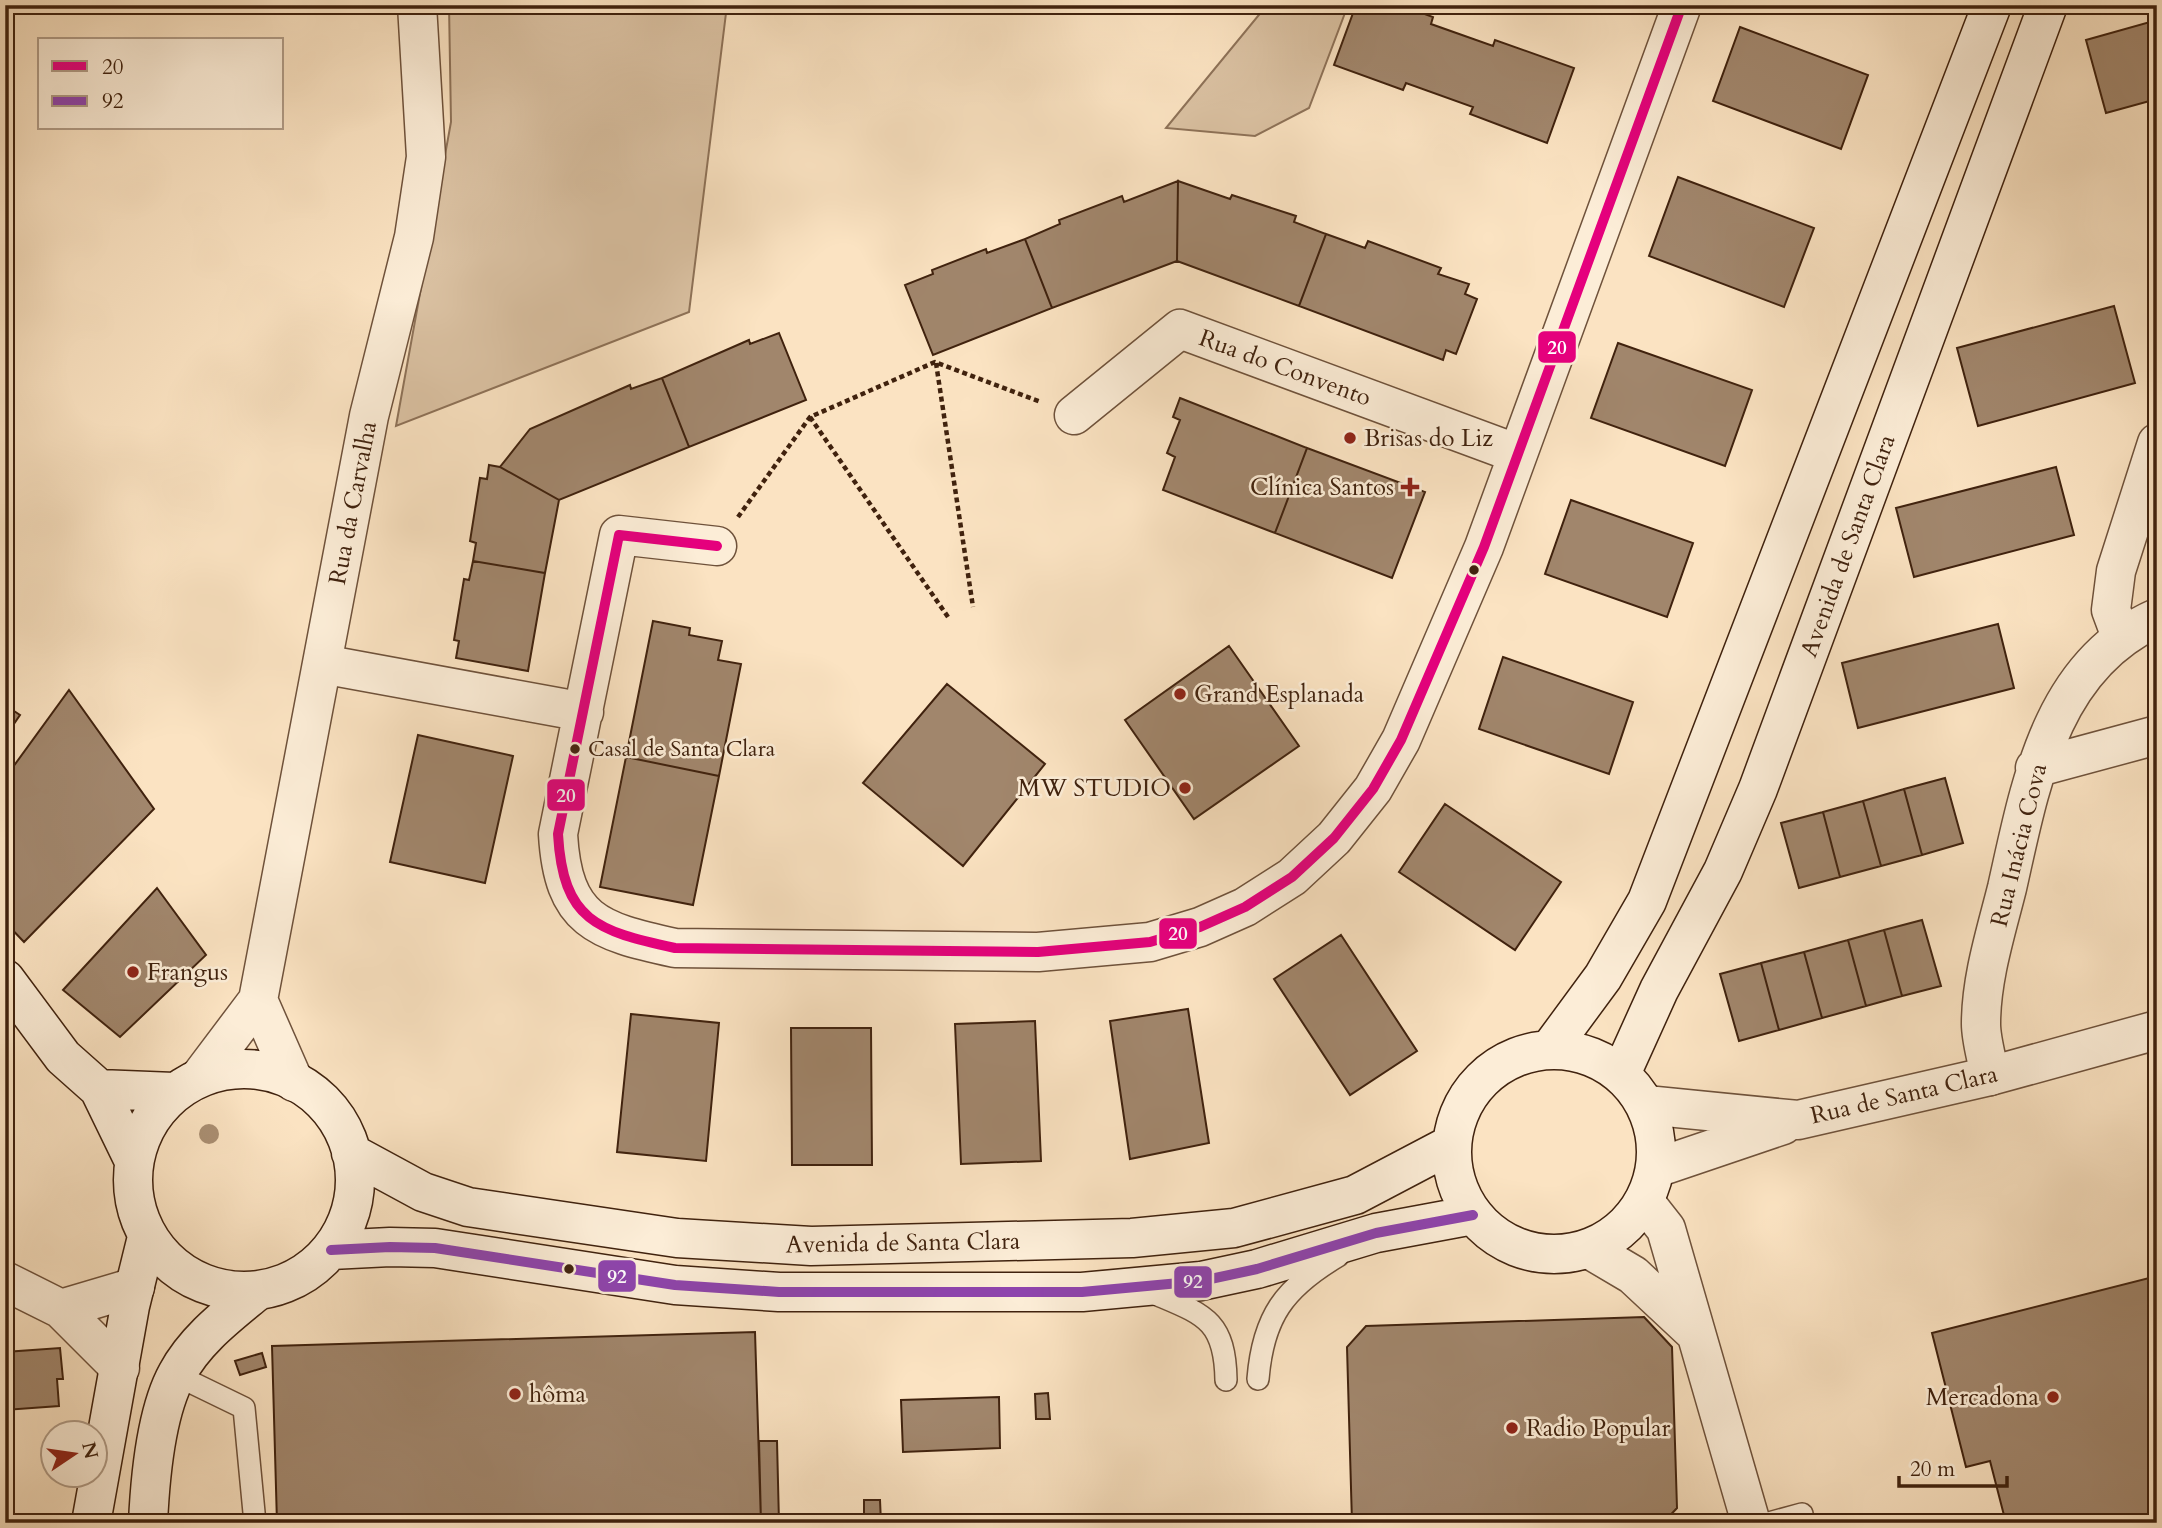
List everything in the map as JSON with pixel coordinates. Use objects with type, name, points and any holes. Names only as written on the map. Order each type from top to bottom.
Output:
[{"type":"main road","name":"Rua da Carvalha","points":[[187,1084],[258,1000],[369,416],[414,237],[426,157],[417,5]]},
{"type":"main road","points":[[718,546],[619,535],[558,834],[560,870],[574,903],[596,925],[634,939],[675,948],[1038,952],[1150,942],[1200,927],[1245,907],[1292,877],[1334,838],[1373,789],[1401,740],[1484,547],[1682,5]]},
{"type":"main road","points":[[1550,1049],[1603,977],[1647,901],[1992,5]]},
{"type":"main road","name":"Avenida de Santa Clara","points":[[1621,1074],[1658,990],[1723,871],[1758,789],[2048,5]]},
{"type":"main road","name":"Rua do Convento","points":[[1074,415],[1180,329],[1518,454]]},
{"type":"main road","points":[[2121,637],[2111,610],[2116,571],[2157,443]]},
{"type":"main road","name":"Rua Inácia Cova","points":[[1990,1076],[1981,1026],[1985,981],[2035,768],[2070,693],[2095,658],[2121,637],[2157,618]]},
{"type":"main road","points":[[323,664],[583,712]]},
{"type":"main road","points":[[2035,768],[2157,735]]},
{"type":"main road","points":[[5,979],[64,1057],[99,1089],[134,1161]]},
{"type":"main road","points":[[258,1000],[295,1082]]},
{"type":"main road","name":"Rua de Santa Clara","points":[[1646,1105],[1798,1120],[1990,1076],[2157,1030]]},
{"type":"main road","points":[[1550,1049],[1588,1055],[1621,1074],[1646,1105],[1655,1135],[1650,1184],[1630,1221],[1611,1238],[1589,1249],[1557,1255],[1525,1250],[1496,1237],[1473,1214],[1460,1193],[1453,1169],[1452,1144],[1458,1114],[1480,1082],[1494,1068],[1521,1054],[1550,1049]]},
{"type":"main road","points":[[99,1089],[187,1084],[237,1068],[273,1072],[295,1082],[327,1106],[344,1133],[351,1153],[355,1194],[347,1224],[331,1251],[310,1271],[284,1285],[256,1292],[224,1291],[193,1280],[167,1262],[147,1237],[136,1213],[132,1187],[134,1161],[141,1135],[155,1111],[187,1084]]},
{"type":"main road","points":[[1650,1184],[1798,1120]]},
{"type":"main road","name":"Avenida de Santa Clara","points":[[351,1153],[423,1192],[468,1207],[677,1238],[811,1246],[1132,1238],[1234,1228],[1355,1195],[1452,1144]]},
{"type":"main road","points":[[1650,1184],[1666,1229],[1751,1523]]},
{"type":"main road","name":"Avenida de Santa Clara","points":[[331,1251],[390,1247],[435,1248],[662,1283],[779,1292],[1082,1292],[1201,1281],[1257,1269],[1376,1233],[1473,1214]]},
{"type":"main road","points":[[91,1523],[135,1287],[147,1237]]},
{"type":"main road","points":[[1589,1249],[1633,1275],[1694,1332]]},
{"type":"main road","points":[[5,1281],[61,1309],[120,1368]]},
{"type":"main road","points":[[61,1309],[135,1287]]},
{"type":"main road","points":[[148,1523],[155,1458],[164,1410],[176,1375],[197,1345],[256,1292]]},
{"type":"lane","points":[[1258,1379],[1261,1348],[1279,1304],[1318,1268],[1376,1233]]},
{"type":"lane","points":[[1143,1288],[1193,1310],[1210,1323],[1221,1336],[1227,1380]]},
{"type":"lane","points":[[176,1375],[244,1408],[255,1523]]},
{"type":"lane","points":[[1769,1523],[1802,1514]]},
{"type":"path","points":[[935,362],[973,607]]},
{"type":"path","points":[[718,546],[810,417],[935,362],[1074,415]]},
{"type":"path","points":[[810,417],[948,617]]},
{"type":"shaded area","points":[[449,5],[727,5],[689,312],[396,426],[451,122]]},
{"type":"shaded area","points":[[1267,5],[1348,5],[1309,108],[1255,136],[1166,128]]},
{"type":"building","points":[[1356,5],[1400,5],[1433,17],[1431,24],[1493,46],[1495,40],[1574,68],[1547,143],[1470,114],[1473,107],[1406,83],[1403,90],[1334,65]]},
{"type":"building","points":[[2157,20],[2157,99],[2106,113],[2086,40]]},
{"type":"building","points":[[1740,27],[1868,75],[1841,149],[1713,101]]},
{"type":"building","points":[[1678,177],[1814,228],[1784,307],[1649,256]]},
{"type":"building","points":[[1178,181],[1177,261],[1052,308],[1025,239],[1060,224],[1059,220],[1122,196],[1124,202]]},
{"type":"building","points":[[1178,181],[1230,199],[1232,195],[1296,216],[1294,222],[1326,234],[1299,306],[1177,261]]},
{"type":"building","points":[[1326,234],[1365,248],[1368,241],[1441,268],[1438,274],[1469,284],[1465,294],[1477,299],[1456,354],[1446,350],[1443,360],[1299,306]]},
{"type":"building","points":[[1025,239],[1052,308],[933,355],[905,285],[933,274],[932,270],[986,249],[987,253]]},
{"type":"building","points":[[2114,306],[2135,383],[1978,426],[1957,348]]},
{"type":"building","points":[[779,333],[806,400],[689,447],[662,378],[749,340],[750,344]]},
{"type":"building","points":[[1618,343],[1752,390],[1725,466],[1591,418]]},
{"type":"building","points":[[662,378],[689,447],[559,500],[500,467],[530,429],[630,385],[631,389]]},
{"type":"building","points":[[1180,398],[1307,448],[1275,533],[1163,490],[1175,457],[1167,453],[1180,420],[1173,417]]},
{"type":"building","points":[[1307,448],[1425,492],[1392,578],[1275,533]]},
{"type":"building","points":[[489,465],[500,467],[559,500],[545,573],[473,561],[476,543],[470,541],[480,478],[487,479]]},
{"type":"building","points":[[2056,467],[2074,535],[1914,577],[1896,508]]},
{"type":"building","points":[[1571,500],[1693,543],[1667,617],[1545,574]]},
{"type":"building","points":[[473,561],[545,573],[528,671],[456,658],[459,641],[454,640],[464,579],[469,580]]},
{"type":"building","points":[[653,621],[690,628],[689,635],[722,641],[718,660],[741,664],[719,776],[626,757]]},
{"type":"building","points":[[1998,624],[2014,688],[1858,728],[1842,663]]},
{"type":"building","points":[[1229,646],[1299,746],[1194,819],[1125,720]]},
{"type":"building","points":[[1503,657],[1633,702],[1609,774],[1479,729]]},
{"type":"building","points":[[947,684],[1045,764],[963,866],[863,783]]},
{"type":"building","points":[[69,690],[154,809],[24,942],[5,922],[5,778]]},
{"type":"building","points":[[5,705],[20,715],[5,737]]},
{"type":"building","points":[[418,735],[513,756],[485,883],[390,862]]},
{"type":"building","points":[[626,757],[719,776],[693,905],[600,887]]},
{"type":"building","points":[[1945,778],[1963,843],[1922,855],[1904,789]]},
{"type":"building","points":[[1904,789],[1922,855],[1881,866],[1863,801]]},
{"type":"building","points":[[1863,801],[1881,866],[1840,877],[1823,812]]},
{"type":"building","points":[[1445,804],[1561,882],[1515,950],[1399,872]]},
{"type":"building","points":[[1823,812],[1840,877],[1799,888],[1781,823]]},
{"type":"building","name":"Frangus","points":[[157,888],[206,955],[120,1037],[63,990]]},
{"type":"building","points":[[1922,920],[1941,986],[1902,996],[1884,930]]},
{"type":"building","points":[[1884,930],[1902,996],[1866,1006],[1848,940]]},
{"type":"building","points":[[1341,935],[1417,1051],[1350,1095],[1274,979]]},
{"type":"building","points":[[1848,940],[1866,1006],[1822,1018],[1804,952]]},
{"type":"building","points":[[1804,952],[1822,1018],[1779,1030],[1761,963]]},
{"type":"building","points":[[1761,963],[1779,1030],[1739,1041],[1720,974]]},
{"type":"building","points":[[1188,1009],[1209,1143],[1130,1159],[1110,1021]]},
{"type":"building","points":[[631,1014],[719,1023],[706,1161],[617,1152]]},
{"type":"building","points":[[1035,1021],[1041,1161],[961,1164],[955,1024]]},
{"type":"building","points":[[791,1028],[871,1028],[872,1165],[792,1165]]},
{"type":"building","name":"Mercadona","points":[[2157,1276],[2157,1523],[2006,1523],[1990,1461],[1966,1467],[1932,1333]]},
{"type":"building","name":"Radio Popular","points":[[1644,1317],[1672,1347],[1677,1508],[1663,1523],[1352,1523],[1347,1347],[1366,1326]]},
{"type":"building","name":"hôma","points":[[755,1332],[761,1523],[277,1523],[272,1346]]},
{"type":"building","points":[[60,1348],[63,1379],[57,1379],[59,1406],[5,1410],[5,1352]]},
{"type":"building","points":[[262,1353],[266,1367],[240,1375],[235,1361]]},
{"type":"building","points":[[1048,1393],[1050,1419],[1036,1419],[1035,1394]]},
{"type":"building","points":[[999,1397],[1000,1448],[903,1452],[901,1400]]},
{"type":"building","points":[[759,1441],[777,1441],[779,1523],[761,1523]]},
{"type":"building","points":[[864,1500],[880,1500],[881,1523],[864,1523]]},
{"type":"transit line","name":"20","points":[[717,546],[619,535],[558,834],[567,886],[577,904],[589,917],[625,935],[675,948],[1038,952],[1150,942],[1200,927],[1245,907],[1292,877],[1334,838],[1373,789],[1401,740],[1484,547],[1682,5]]},
{"type":"transit line","name":"92","points":[[331,1250],[435,1248],[675,1285],[779,1292],[1082,1292],[1201,1281],[1257,1269],[1376,1233],[1473,1215]]},
{"type":"place","name":"Brisas do Liz","points":[[1350,438]]},
{"type":"place","name":"Clínica Santos","points":[[1410,487]]},
{"type":"place","name":"Grand Esplanada","points":[[1180,694]]},
{"type":"place","name":"Casal de Santa Clara","points":[[575,749]]},
{"type":"place","name":"MW STUDIO","points":[[1185,788]]},
{"type":"place","name":"Frangus","points":[[133,972]]},
{"type":"place","name":"hôma","points":[[515,1394]]},
{"type":"place","name":"Mercadona","points":[[2053,1397]]},
{"type":"place","name":"Radio Popular","points":[[1512,1428]]}]
